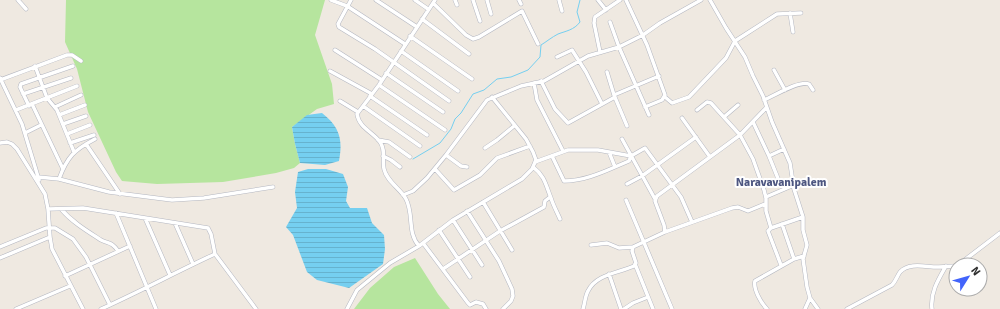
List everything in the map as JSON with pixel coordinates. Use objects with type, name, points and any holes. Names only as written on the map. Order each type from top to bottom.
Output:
[{"type":"street","points":[[18,0],[26,9]]},
{"type":"street","points":[[332,0],[347,6],[405,44]]},
{"type":"street","points":[[351,0],[338,24],[339,27],[449,101]]},
{"type":"street","points":[[376,0],[417,27]]},
{"type":"street","points":[[414,0],[428,10]]},
{"type":"street","points":[[455,0],[457,5]]},
{"type":"street","points":[[473,0],[480,21]]},
{"type":"street","points":[[487,0],[490,14]]},
{"type":"street","points":[[559,0],[562,10]]},
{"type":"street","points":[[598,0],[606,10]]},
{"type":"street","points":[[600,52],[594,21],[596,16],[620,0]]},
{"type":"street","points":[[626,0],[643,35],[659,76],[665,97],[672,103],[689,96],[726,58],[735,41],[773,16],[780,14],[801,13]]},
{"type":"street","points":[[403,195],[410,193],[417,188],[435,169],[485,102],[492,97],[521,86],[541,82],[554,76],[579,60],[619,47],[643,35],[660,23],[700,0]]},
{"type":"street","points":[[710,0],[745,57],[791,168],[807,247],[803,263],[810,298],[818,309]]},
{"type":"street","points":[[486,309],[483,304],[476,302],[470,305],[443,269],[421,244],[416,243],[412,234],[409,207],[403,195],[385,172],[382,146],[378,140],[361,124],[358,112],[382,80],[434,2],[466,35],[473,39],[479,37],[522,11],[538,44]]},
{"type":"street","points":[[790,13],[793,32]]},
{"type":"street","points":[[422,19],[469,54]]},
{"type":"street","points":[[610,22],[619,47],[649,115]]},
{"type":"street","points":[[410,36],[472,79]]},
{"type":"street","points":[[335,50],[382,80]]},
{"type":"street","points":[[557,57],[572,50],[579,60],[602,104]]},
{"type":"street","points":[[401,51],[458,91]]},
{"type":"street","points":[[40,185],[25,133],[16,110],[0,79],[69,55],[81,61]]},
{"type":"street","points":[[35,66],[47,98],[60,115],[74,152]]},
{"type":"street","points":[[63,169],[42,124],[20,87],[21,84],[73,66]]},
{"type":"street","points":[[774,70],[785,90]]},
{"type":"street","points":[[330,71],[371,95],[427,135]]},
{"type":"street","points":[[607,72],[614,96],[627,126]]},
{"type":"street","points":[[386,73],[443,112]]},
{"type":"street","points":[[541,82],[555,109],[568,123],[570,123],[614,96],[659,76]]},
{"type":"street","points":[[23,94],[71,78]]},
{"type":"street","points":[[534,83],[538,102],[563,151]]},
{"type":"street","points":[[764,100],[785,90],[806,83],[811,86],[813,90]]},
{"type":"street","points":[[378,85],[445,130]]},
{"type":"street","points":[[16,110],[77,86]]},
{"type":"street","points":[[55,107],[81,95]]},
{"type":"street","points":[[347,309],[359,288],[381,272],[390,263],[421,244],[453,220],[522,179],[533,167],[535,156],[530,146],[492,97]]},
{"type":"street","points":[[646,107],[662,100],[665,97]]},
{"type":"street","points":[[340,101],[358,112]]},
{"type":"street","points":[[697,110],[707,102],[710,102],[740,135],[758,170],[766,197],[765,204],[771,228]]},
{"type":"street","points":[[724,117],[738,104]]},
{"type":"street","points":[[60,115],[85,105]]},
{"type":"street","points":[[363,106],[420,146]]},
{"type":"street","points":[[655,199],[672,184],[740,135],[766,108]]},
{"type":"street","points":[[63,124],[86,116]]},
{"type":"street","points":[[682,118],[710,157]]},
{"type":"street","points":[[753,122],[779,181]]},
{"type":"street","points":[[25,133],[42,124]]},
{"type":"street","points":[[67,134],[90,125]]},
{"type":"street","points":[[485,148],[498,140],[514,126]]},
{"type":"street","points":[[59,179],[63,169],[74,152],[94,137],[70,143]]},
{"type":"street","points":[[627,184],[642,176],[696,137]]},
{"type":"street","points":[[622,139],[655,199],[655,204],[664,225],[665,232]]},
{"type":"street","points":[[378,140],[390,142],[410,157]]},
{"type":"street","points":[[0,143],[8,142],[15,146],[40,185],[47,200],[50,237],[54,254],[83,309]]},
{"type":"street","points":[[86,144],[120,194]]},
{"type":"street","points":[[435,169],[454,190],[480,174],[496,159],[530,146]]},
{"type":"street","points":[[552,156],[564,181],[570,181],[592,178],[628,161],[631,156],[646,148],[681,197],[692,222]]},
{"type":"street","points":[[769,156],[784,149]]},
{"type":"street","points":[[535,162],[563,151],[570,150],[598,150],[631,156]]},
{"type":"street","points":[[610,152],[615,167]]},
{"type":"street","points":[[446,155],[461,166],[467,166]]},
{"type":"street","points":[[383,156],[400,167]]},
{"type":"street","points":[[533,167],[546,181],[550,197],[560,219]]},
{"type":"street","points":[[38,178],[59,179],[120,194],[179,200],[220,196],[274,187]]},
{"type":"street","points":[[766,197],[794,185]]},
{"type":"street","points":[[443,269],[500,232],[544,207],[545,200],[550,197]]},
{"type":"street","points":[[626,200],[645,241],[672,309]]},
{"type":"street","points":[[482,202],[512,250]]},
{"type":"street","points":[[591,245],[607,243],[619,248],[633,247],[665,232],[732,208],[748,210],[765,204]]},
{"type":"street","points":[[48,209],[80,207],[208,228],[211,234],[215,254],[255,307],[249,309]]},
{"type":"street","points":[[61,209],[73,221],[101,240],[114,244],[118,251]]},
{"type":"street","points":[[467,212],[499,261],[512,289],[513,296],[503,309]]},
{"type":"street","points":[[116,213],[156,309]]},
{"type":"street","points":[[781,265],[768,230],[802,217]]},
{"type":"street","points":[[145,218],[170,275]]},
{"type":"street","points":[[453,220],[482,265]]},
{"type":"street","points":[[175,223],[193,264]]},
{"type":"street","points":[[782,224],[794,259]]},
{"type":"street","points":[[0,247],[50,227],[55,228],[73,239],[91,264],[110,305]]},
{"type":"street","points":[[439,230],[470,276]]},
{"type":"street","points":[[968,257],[1000,233]]},
{"type":"street","points":[[0,258],[50,237]]},
{"type":"street","points":[[65,276],[130,246]]},
{"type":"street","points":[[633,247],[632,250],[635,264],[653,309]]},
{"type":"street","points":[[101,309],[215,254]]},
{"type":"street","points":[[767,309],[762,303],[754,282],[781,265],[804,256]]},
{"type":"street","points":[[583,309],[589,289],[596,282],[609,274],[633,267],[635,264]]},
{"type":"street","points":[[847,309],[892,285],[896,281],[900,272],[906,268],[921,266],[946,266]]},
{"type":"street","points":[[932,309],[932,296],[938,279],[946,266]]},
{"type":"street","points":[[609,274],[623,309],[648,297]]},
{"type":"street","points":[[16,309],[70,286]]},
{"type":"street","points":[[804,309],[810,298]]},
{"type":"green space","points":[[66,0],[325,0],[315,35],[332,84],[334,104],[317,109],[292,127],[300,163],[294,168],[276,173],[223,182],[157,184],[122,181],[116,172],[88,112],[77,69],[65,42]]},
{"type":"green space","points":[[415,258],[438,294],[450,309],[354,309],[370,288],[394,267]]},
{"type":"water","points":[[322,113],[333,123],[339,134],[341,147],[339,161],[325,165],[300,163],[292,127],[307,115]]},
{"type":"water","points":[[308,169],[326,169],[343,174],[348,187],[346,201],[350,208],[367,208],[372,223],[384,235],[385,249],[383,264],[349,288],[317,280],[307,272],[293,235],[286,227],[297,208],[295,192],[298,172]]},
{"type":"waterway","points":[[413,159],[440,143],[451,129],[455,119],[461,113],[473,94],[484,90],[497,79],[511,77],[528,70],[540,57],[541,45],[556,35],[570,30],[578,25],[580,22],[577,12],[580,0]]},
{"type":"district","name":"Naravavanipalem","points":[[781,182]]}]
